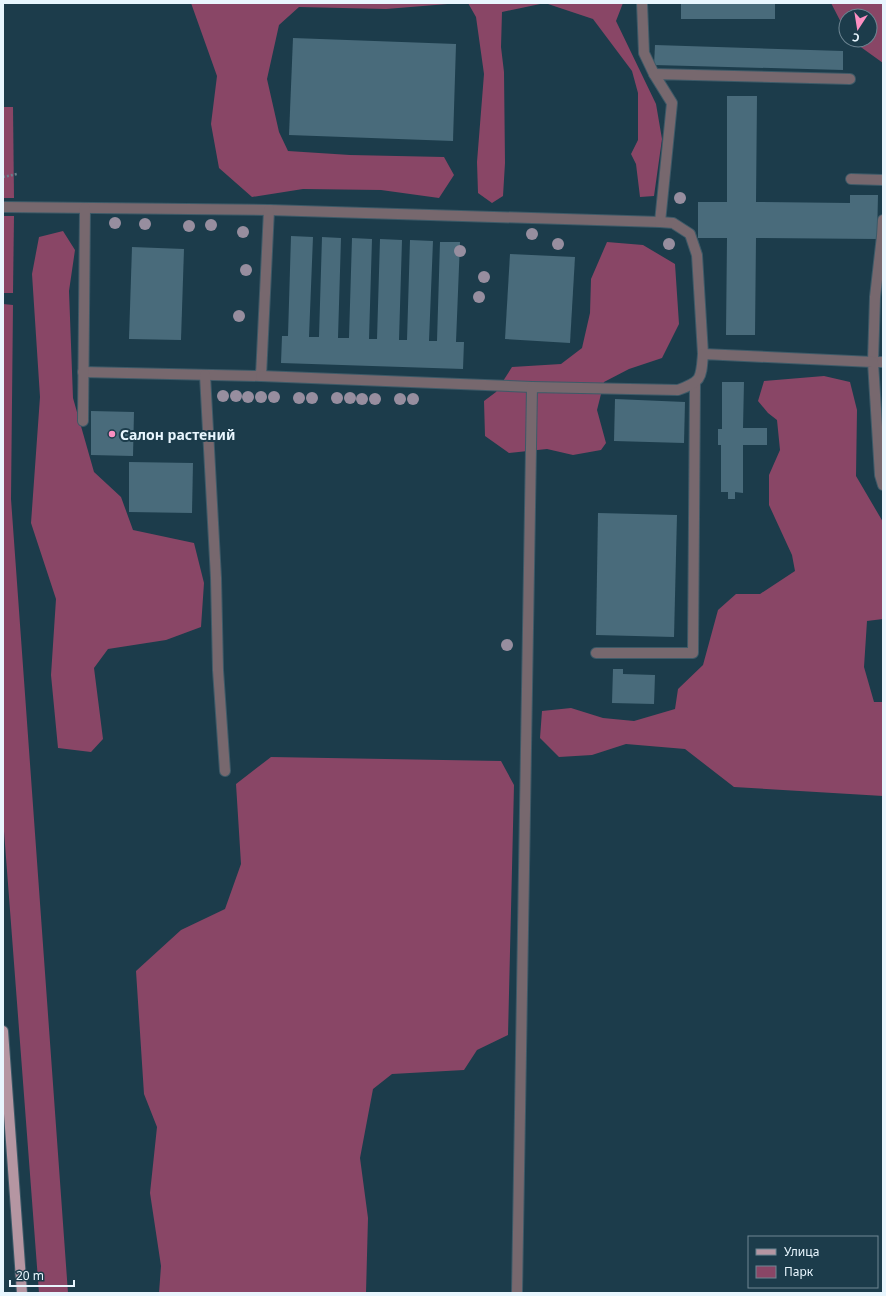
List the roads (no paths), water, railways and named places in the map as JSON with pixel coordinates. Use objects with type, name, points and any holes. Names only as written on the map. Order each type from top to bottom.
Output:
[{"type":"main road","points":[[3,1032],[22,1293]]},
{"type":"lane","points":[[642,3],[644,53],[654,74],[672,103],[660,222]]},
{"type":"lane","points":[[654,74],[850,79]]},
{"type":"lane","points":[[852,180],[883,180]]},
{"type":"lane","points":[[3,207],[269,210],[660,222],[673,224],[690,234],[697,255],[703,354],[701,373],[694,384],[693,653],[596,653]]},
{"type":"lane","points":[[82,421],[85,208]]},
{"type":"lane","points":[[261,376],[269,210]]},
{"type":"lane","points":[[883,220],[875,297],[880,475],[883,485]]},
{"type":"lane","points":[[703,354],[878,362]]},
{"type":"lane","points":[[83,372],[261,376],[532,387],[678,390],[694,384]]},
{"type":"lane","points":[[205,375],[216,578],[218,670],[225,771]]},
{"type":"lane","points":[[517,1293],[532,387]]},
{"type":"place","name":"Салон растений","points":[[112,434]]}]
